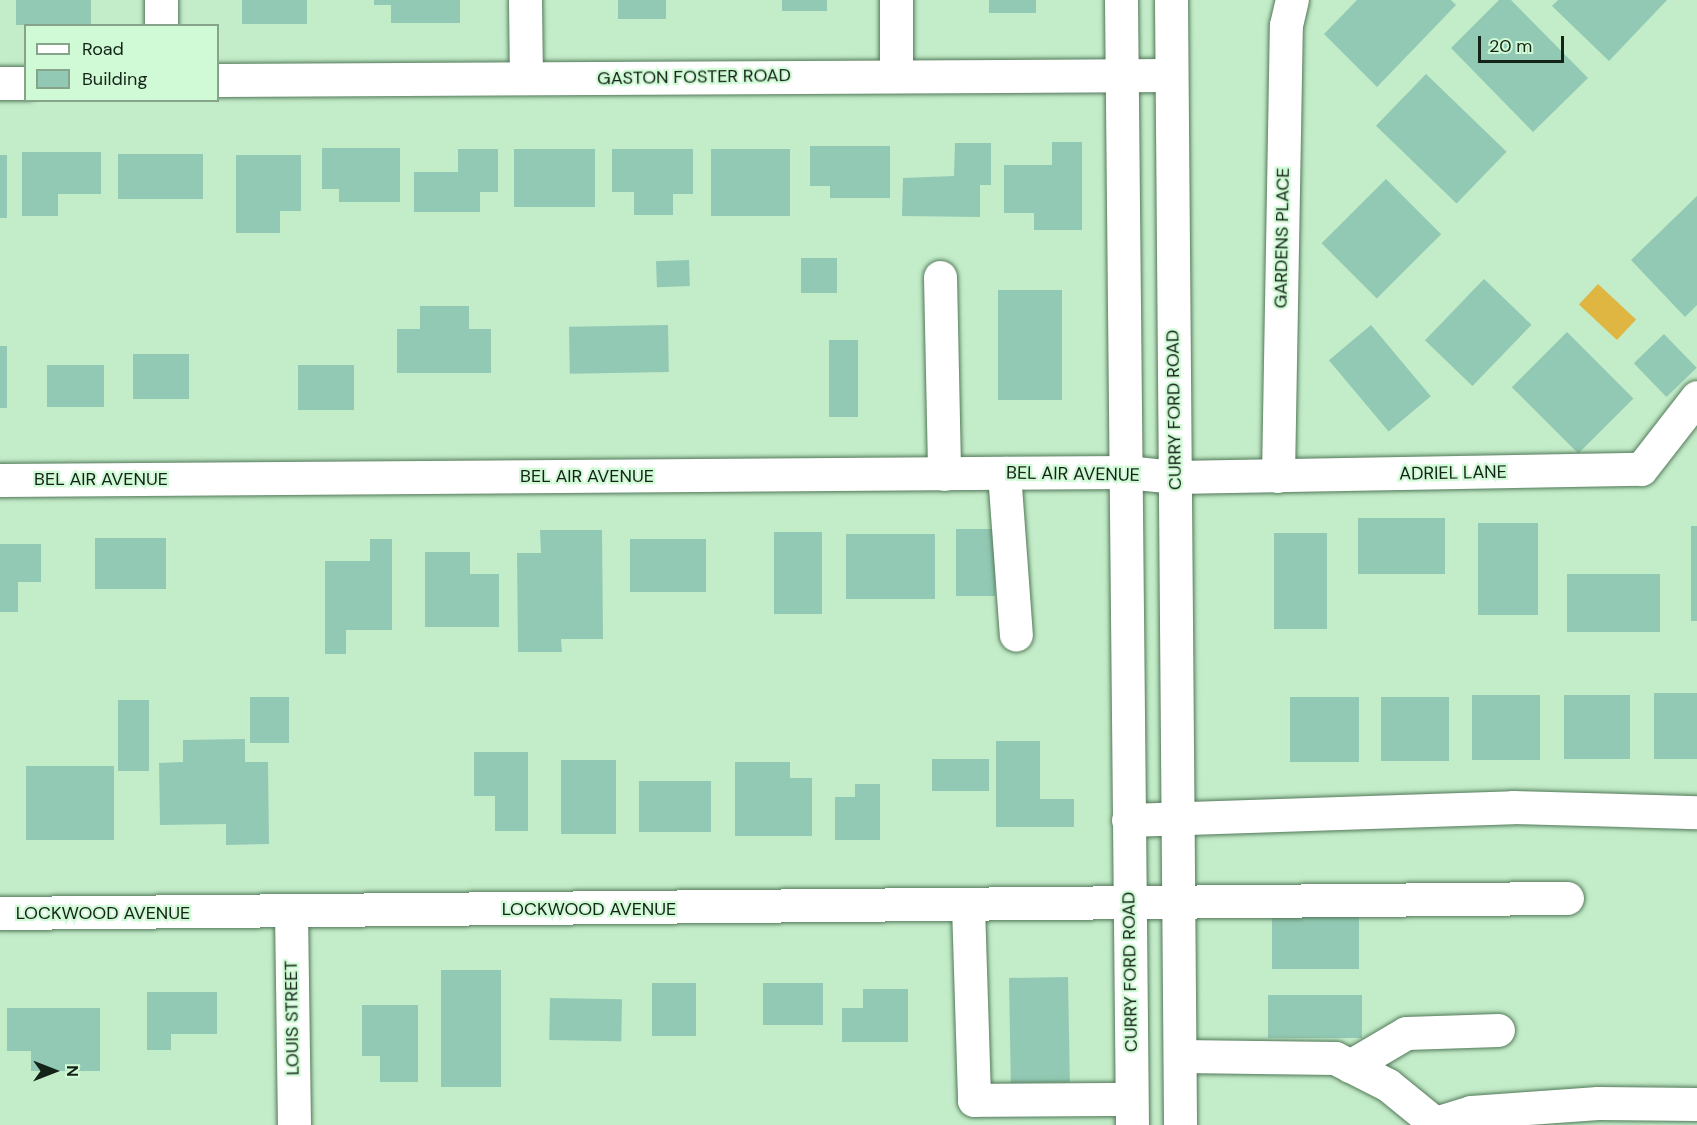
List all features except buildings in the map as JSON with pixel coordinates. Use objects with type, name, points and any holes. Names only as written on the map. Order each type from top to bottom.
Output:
[{"type":"street","points":[[161,0],[161,24]]},
{"type":"street","points":[[525,0],[526,78]]},
{"type":"street","points":[[896,0],[896,74]]},
{"type":"street","name":"CURRY FORD ROAD","points":[[1121,0],[1131,1112]]},
{"type":"street","name":"CURRY FORD ROAD","points":[[1171,0],[1180,1125]]},
{"type":"street","name":"GARDENS PLACE","points":[[1278,476],[1286,25],[1292,0]]},
{"type":"street","name":"GASTON FOSTER ROAD","points":[[219,80],[896,74],[1170,75]]},
{"type":"street","points":[[0,83],[24,83]]},
{"type":"street","points":[[940,277],[944,474]]},
{"type":"street","name":"ADRIEL LANE","points":[[1174,477],[1641,469],[1697,397]]},
{"type":"street","name":"BEL AIR AVENUE","points":[[0,480],[1126,472],[1174,477]]},
{"type":"street","points":[[1005,473],[1016,635]]},
{"type":"street","points":[[1128,820],[1513,807],[1697,812]]},
{"type":"street","name":"LOCKWOOD AVENUE","points":[[0,914],[1129,905],[1568,898]]},
{"type":"street","points":[[968,906],[974,1101],[1131,1112]]},
{"type":"street","name":"LOUIS STREET","points":[[291,911],[294,1125]]},
{"type":"street","points":[[1350,1066],[1406,1033],[1498,1030]]},
{"type":"street","points":[[1180,1056],[1335,1058],[1388,1085],[1434,1124],[1494,1111],[1697,1104]]},
{"type":"shaded area","points":[[1598,284],[1636,319],[1617,340],[1579,304]]}]
